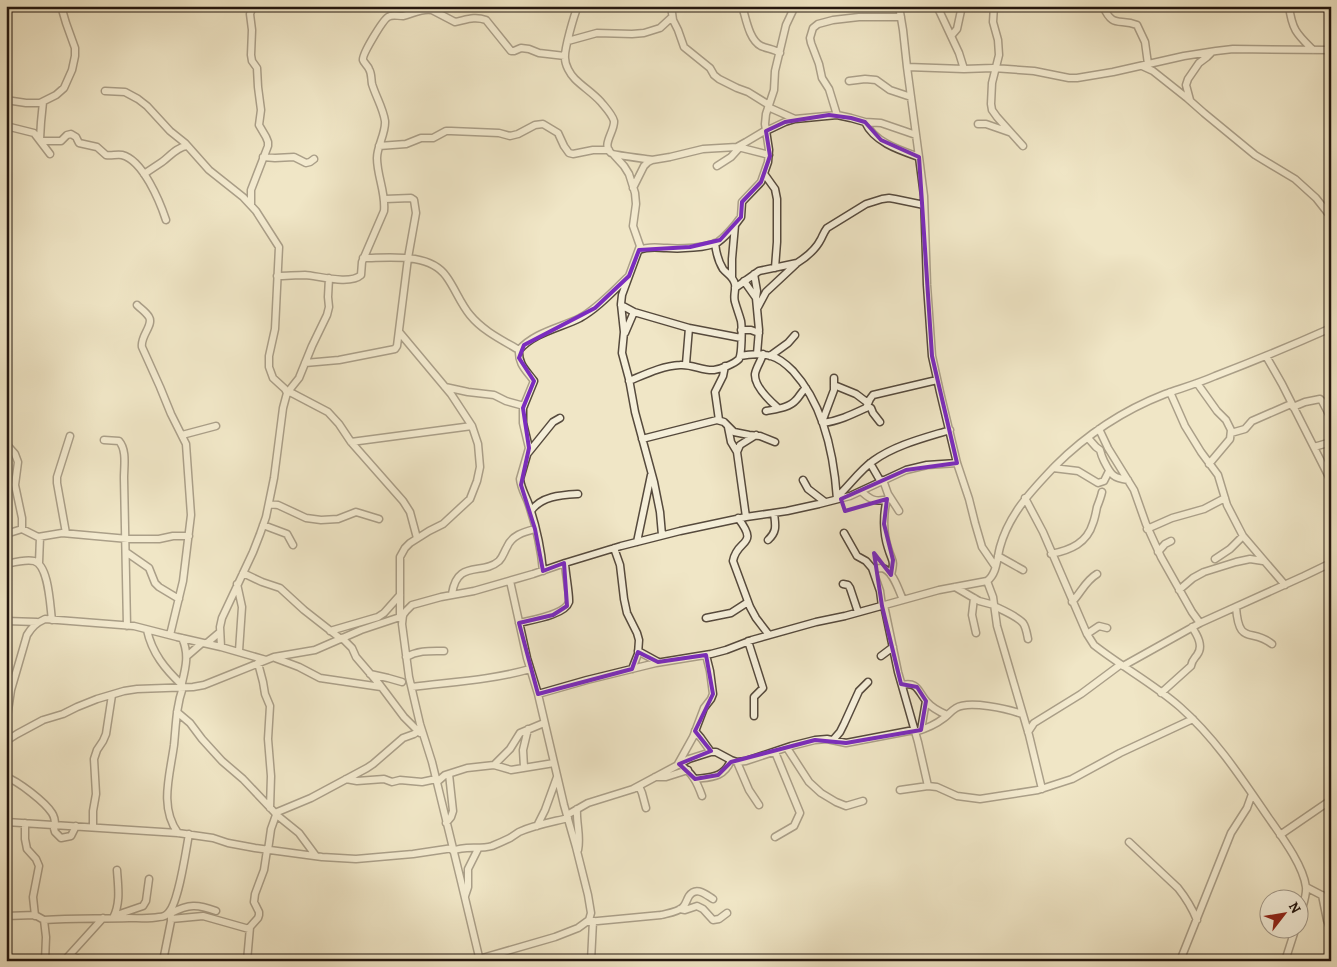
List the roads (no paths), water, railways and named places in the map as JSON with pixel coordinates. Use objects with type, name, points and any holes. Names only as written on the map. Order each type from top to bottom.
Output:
[{"type":"street","points":[[6,100],[35,104],[43,102],[64,88],[74,63],[75,48],[61,6]]},
{"type":"street","points":[[251,205],[250,190],[268,142],[259,125],[261,110],[258,68],[252,61],[251,55],[252,30],[250,14],[253,6]]},
{"type":"street","points":[[578,6],[568,41],[565,56],[566,64],[572,76],[593,94],[612,117],[614,122],[608,141],[611,153],[629,174],[636,204],[633,226],[639,243],[639,250],[622,295],[622,353],[634,412],[660,512],[662,535]]},
{"type":"street","points":[[671,6],[672,17],[684,47],[710,68],[714,75],[795,119]]},
{"type":"street","points":[[742,6],[754,41],[764,48],[776,50],[780,53]]},
{"type":"street","points":[[639,250],[650,247],[690,247],[715,243],[741,217],[742,202],[759,187],[770,155],[765,124],[766,114],[774,90],[775,71],[786,25],[795,6]]},
{"type":"street","points":[[899,6],[920,157],[932,356],[957,463],[982,547],[995,566]]},
{"type":"street","points":[[937,6],[960,53],[964,69]]},
{"type":"street","points":[[951,36],[957,29],[962,6]]},
{"type":"street","points":[[994,6],[994,26],[998,40],[999,55],[990,98],[992,110],[1010,133],[1024,146]]},
{"type":"street","points":[[1103,6],[1107,15],[1114,22],[1137,25],[1145,42],[1145,65]]},
{"type":"street","points":[[1289,6],[1293,26],[1297,34],[1313,50]]},
{"type":"street","points":[[277,276],[306,275],[348,280],[358,278],[361,275],[363,258],[384,211],[384,199],[377,159],[385,120],[372,85],[369,69],[363,58],[382,22],[388,17],[428,9],[455,22],[468,18],[482,19],[486,20],[510,51],[521,48],[539,53],[565,56]]},
{"type":"street","points":[[568,41],[597,33],[644,33],[660,28],[672,17]]},
{"type":"street","points":[[837,115],[829,89],[822,78],[810,38],[814,28],[818,24],[833,20],[859,17],[901,17]]},
{"type":"street","points":[[907,67],[995,68],[1034,71],[1078,78],[1212,52],[1233,50],[1331,50]]},
{"type":"street","points":[[1190,100],[1186,85],[1188,80],[1199,63],[1212,52]]},
{"type":"street","points":[[1145,65],[1255,155],[1300,184],[1316,198],[1331,217]]},
{"type":"street","points":[[849,81],[873,79],[881,82],[890,90],[911,97]]},
{"type":"street","points":[[105,92],[125,92],[138,99],[209,170],[234,188],[251,205],[279,247],[275,329],[268,367],[273,378],[288,392],[328,412],[339,424],[351,442],[403,501],[410,512],[418,538]]},
{"type":"street","points":[[41,140],[40,122],[43,102]]},
{"type":"street","points":[[718,166],[731,157],[738,147],[746,142],[785,122],[795,119],[837,115],[865,122],[881,123],[916,135]]},
{"type":"street","points":[[30,131],[40,122]]},
{"type":"street","points":[[865,122],[872,134],[881,140],[920,157]]},
{"type":"street","points":[[6,124],[10,127],[34,133],[50,154]]},
{"type":"street","points":[[379,146],[406,144],[421,138],[433,138],[446,131],[516,135],[538,124],[545,125],[558,134],[569,153],[573,154],[593,150],[652,160],[703,149],[738,147],[770,155]]},
{"type":"street","points":[[978,124],[986,124],[1010,133]]},
{"type":"street","points":[[41,140],[61,141],[69,134],[73,134],[79,143],[97,147],[106,155],[125,156],[138,166],[150,182],[166,220]]},
{"type":"street","points":[[144,174],[180,148],[187,146]]},
{"type":"street","points":[[263,157],[294,157],[306,163],[314,159]]},
{"type":"street","points":[[633,188],[644,166],[652,160]]},
{"type":"street","points":[[764,175],[775,189],[778,199],[775,268]]},
{"type":"street","points":[[305,363],[339,360],[390,350],[398,346],[402,299],[416,213],[414,200],[411,198],[384,199]]},
{"type":"street","points":[[758,307],[766,292],[806,257],[821,240],[822,234],[827,228],[866,204],[889,198],[924,205]]},
{"type":"street","points":[[629,381],[647,373],[686,364],[706,370],[714,370],[737,360],[740,356],[741,322],[732,278],[735,225]]},
{"type":"street","points":[[715,243],[721,265],[732,278]]},
{"type":"street","points":[[363,258],[401,257],[430,263],[445,275],[469,314],[478,324],[519,350]]},
{"type":"street","points":[[735,288],[758,272],[797,263]]},
{"type":"street","points":[[754,274],[757,291],[759,333],[763,355],[755,376],[765,396],[778,408]]},
{"type":"street","points":[[543,570],[536,529],[520,484],[528,454],[524,406],[534,381],[523,367],[519,358],[519,350],[530,340],[581,317],[595,308],[629,276]]},
{"type":"street","points":[[222,646],[220,632],[222,618],[253,552],[269,504],[283,408],[288,392],[299,378],[328,311],[329,278]]},
{"type":"street","points":[[744,281],[756,298]]},
{"type":"street","points":[[137,305],[150,320],[142,340],[142,347],[170,414],[186,444],[191,515],[183,582],[170,635]]},
{"type":"street","points":[[621,305],[634,312],[689,328],[741,338]]},
{"type":"street","points":[[623,336],[634,312]]},
{"type":"street","points":[[686,364],[689,328]]},
{"type":"street","points":[[538,694],[658,662],[726,650],[748,641],[816,622],[986,581],[990,579],[1009,522],[1025,498],[1066,456],[1100,429],[1131,410],[1170,392],[1266,356],[1331,328]]},
{"type":"street","points":[[741,330],[759,333]]},
{"type":"street","points":[[400,334],[463,412],[472,426],[478,444],[480,467],[474,492],[470,499],[443,524],[418,538],[405,548],[400,557],[400,595],[406,657],[411,685],[480,960],[555,937],[590,922],[661,915],[673,912],[685,905],[692,892],[700,891],[713,899]]},
{"type":"street","points":[[763,355],[788,343],[795,336]]},
{"type":"street","points":[[740,356],[763,355],[786,363],[806,388],[813,399],[832,454],[837,498]]},
{"type":"street","points":[[1266,356],[1331,481]]},
{"type":"street","points":[[718,420],[715,392],[725,366]]},
{"type":"street","points":[[822,423],[833,422],[867,405],[874,395],[937,380]]},
{"type":"street","points":[[822,423],[829,405],[834,381],[856,394],[871,408],[880,422]]},
{"type":"street","points":[[279,383],[295,383]]},
{"type":"street","points":[[1197,383],[1217,411],[1230,425],[1230,439],[1210,464]]},
{"type":"street","points":[[444,387],[494,395],[506,401],[524,406]]},
{"type":"street","points":[[766,411],[794,403],[806,388]]},
{"type":"street","points":[[1170,392],[1185,426],[1218,475],[1227,505],[1243,536],[1285,585]]},
{"type":"street","points":[[1231,433],[1245,429],[1252,421],[1292,405],[1320,399],[1331,418]]},
{"type":"street","points":[[528,454],[553,422],[560,418]]},
{"type":"street","points":[[642,439],[718,420],[724,422],[734,432],[766,438],[775,442]]},
{"type":"street","points":[[182,435],[216,426]]},
{"type":"street","points":[[351,442],[472,426]]},
{"type":"street","points":[[728,427],[731,442],[737,452],[746,517]]},
{"type":"street","points":[[1100,429],[1108,448],[1134,490],[1147,529],[1158,552],[1200,623]]},
{"type":"street","points":[[837,498],[870,463],[903,446],[950,430]]},
{"type":"street","points":[[66,533],[57,477],[70,436]]},
{"type":"street","points":[[737,452],[740,445],[756,436]]},
{"type":"street","points":[[1088,438],[1100,450],[1101,456],[1113,476],[1128,480]]},
{"type":"street","points":[[104,440],[119,441],[123,446],[127,626]]},
{"type":"street","points":[[1314,447],[1331,442]]},
{"type":"street","points":[[8,446],[15,454],[18,462],[15,485],[22,518],[22,529]]},
{"type":"street","points":[[870,463],[882,481],[889,499],[899,511]]},
{"type":"street","points":[[6,741],[43,720],[97,699],[137,689],[204,685],[274,657],[315,650],[369,627],[402,617],[412,605],[510,581],[662,535],[738,518],[774,513],[862,492],[906,470],[957,463]]},
{"type":"street","points":[[1053,468],[1078,471],[1098,483],[1104,481],[1109,471]]},
{"type":"street","points":[[636,542],[651,474]]},
{"type":"street","points":[[803,480],[808,489],[825,502]]},
{"type":"street","points":[[862,492],[876,501],[889,499]]},
{"type":"street","points":[[1051,554],[1075,547],[1085,538],[1094,522],[1102,492]]},
{"type":"street","points":[[531,511],[542,500],[578,494]]},
{"type":"street","points":[[1025,498],[1043,532],[1086,634],[1094,645],[1180,707],[1203,729],[1226,756],[1280,834],[1301,870],[1306,890]]},
{"type":"street","points":[[1147,529],[1172,518],[1204,509],[1225,498]]},
{"type":"street","points":[[889,499],[885,507],[884,524],[888,547],[893,560],[891,575]]},
{"type":"street","points":[[269,504],[278,505],[306,518],[321,520],[338,519],[356,512],[379,519]]},
{"type":"street","points":[[768,540],[775,530],[774,513]]},
{"type":"street","points":[[738,518],[748,537],[747,541],[734,555],[733,561],[748,602],[756,618],[769,635]]},
{"type":"street","points":[[263,525],[287,534],[293,545]]},
{"type":"street","points":[[6,534],[22,529],[40,537],[66,533],[159,539],[173,536],[189,536]]},
{"type":"street","points":[[452,594],[456,580],[462,574],[496,563],[503,557],[514,537],[536,529]]},
{"type":"street","points":[[844,533],[857,556],[866,561],[873,570],[880,591],[902,686],[917,731],[928,786]]},
{"type":"street","points":[[1216,559],[1243,536]]},
{"type":"street","points":[[39,563],[40,537]]},
{"type":"street","points":[[1158,552],[1165,544],[1171,541]]},
{"type":"street","points":[[614,548],[620,565],[627,613],[638,633],[638,651],[632,669]]},
{"type":"street","points":[[126,552],[149,568],[155,583],[159,587],[179,600]]},
{"type":"street","points":[[998,556],[1023,570]]},
{"type":"street","points":[[1179,590],[1193,578],[1204,572],[1250,559],[1263,561]]},
{"type":"street","points":[[6,564],[32,560],[39,563],[46,578],[52,620]]},
{"type":"street","points":[[520,623],[553,615],[569,602],[565,563]]},
{"type":"street","points":[[1028,732],[1034,723],[1122,666],[1200,623],[1331,563]]},
{"type":"street","points":[[873,570],[884,569],[891,575],[903,600]]},
{"type":"street","points":[[243,573],[280,588],[304,610],[341,638],[352,648],[356,657],[382,687],[404,717],[424,736]]},
{"type":"street","points":[[1072,602],[1087,581],[1096,574]]},
{"type":"street","points":[[510,581],[530,669],[538,694],[557,777],[588,895],[591,913],[589,920],[591,961]]},
{"type":"street","points":[[986,581],[992,597],[997,626],[1028,732],[1042,789]]},
{"type":"street","points":[[237,584],[242,607],[239,651]]},
{"type":"street","points":[[843,584],[848,585],[850,588],[858,612]]},
{"type":"street","points":[[956,587],[974,598],[994,605],[1023,623],[1028,639]]},
{"type":"street","points":[[330,631],[378,617],[400,595]]},
{"type":"street","points":[[974,598],[972,615],[976,633]]},
{"type":"street","points":[[706,618],[731,613],[748,602]]},
{"type":"street","points":[[1236,607],[1236,617],[1242,632],[1272,644]]},
{"type":"street","points":[[6,621],[37,622],[45,619],[127,626],[222,646],[266,660]]},
{"type":"street","points":[[25,621],[30,630]]},
{"type":"street","points":[[6,724],[9,688],[27,634],[37,622]]},
{"type":"street","points":[[1086,634],[1099,626],[1106,628]]},
{"type":"street","points":[[1161,693],[1191,666],[1192,660],[1198,654],[1199,641],[1192,627]]},
{"type":"street","points":[[147,630],[154,651],[182,687]]},
{"type":"street","points":[[187,653],[220,632]]},
{"type":"street","points":[[178,833],[172,824],[167,801],[176,712],[187,653],[186,639]]},
{"type":"street","points":[[748,641],[763,688],[754,697],[754,716]]},
{"type":"street","points":[[881,656],[893,647]]},
{"type":"street","points":[[406,657],[424,650],[444,651]]},
{"type":"street","points":[[638,651],[658,662]]},
{"type":"street","points":[[679,764],[702,713],[713,694],[706,654]]},
{"type":"street","points":[[274,657],[320,678],[382,687],[402,682]]},
{"type":"street","points":[[247,961],[249,929],[258,918],[259,912],[254,902],[264,870],[274,812],[268,739],[270,706],[265,694],[258,664]]},
{"type":"street","points":[[370,674],[411,685],[484,679],[530,669]]},
{"type":"street","points":[[833,740],[840,732],[859,691],[868,682]]},
{"type":"street","points":[[902,686],[911,684],[917,687],[926,701],[947,715]]},
{"type":"street","points":[[93,827],[96,794],[94,759],[106,734],[112,695]]},
{"type":"street","points":[[917,731],[926,701]]},
{"type":"street","points":[[6,822],[189,834],[268,850],[316,856],[356,858],[478,848],[492,846],[518,832],[568,817],[588,802],[624,793],[689,759],[711,752],[716,752],[734,761],[746,761],[815,740],[827,739],[846,743],[917,731],[938,723],[962,705],[1007,709],[1022,714]]},
{"type":"street","points":[[176,712],[190,723],[222,761],[298,833],[316,856]]},
{"type":"street","points":[[900,790],[928,786],[937,787],[957,796],[980,799],[1042,789],[1072,779],[1120,753],[1193,719]]},
{"type":"street","points":[[494,765],[510,749],[520,733],[528,728],[544,723]]},
{"type":"street","points":[[524,767],[523,750],[528,728]]},
{"type":"street","points":[[274,812],[310,798],[373,764],[403,738],[418,731]]},
{"type":"street","points":[[695,731],[711,752]]},
{"type":"street","points":[[787,748],[809,782],[821,793],[846,806],[863,801]]},
{"type":"street","points":[[775,752],[800,813],[794,826],[775,837]]},
{"type":"street","points":[[695,780],[718,775],[726,770],[734,761]]},
{"type":"street","points":[[734,761],[759,805]]},
{"type":"street","points":[[346,779],[392,782],[400,780],[436,781],[448,774],[467,768],[494,765],[511,770],[554,763]]},
{"type":"street","points":[[679,764],[688,770],[702,796]]},
{"type":"street","points":[[655,777],[666,777],[688,770]]},
{"type":"street","points":[[446,823],[452,817],[453,811],[448,774]]},
{"type":"street","points":[[6,777],[19,783],[48,808],[53,815],[55,832],[61,838],[71,836],[76,826]]},
{"type":"street","points":[[537,826],[557,777]]},
{"type":"street","points":[[639,786],[646,808]]},
{"type":"street","points":[[1180,961],[1231,833],[1247,808],[1252,794]]},
{"type":"street","points":[[1280,834],[1331,800]]},
{"type":"street","points":[[577,809],[578,852]]},
{"type":"street","points":[[25,824],[27,849],[36,859],[39,866],[33,897],[36,916]]},
{"type":"street","points":[[163,961],[171,914],[180,881],[189,834]]},
{"type":"street","points":[[1129,842],[1185,896],[1197,920]]},
{"type":"street","points":[[456,862],[464,848]]},
{"type":"street","points":[[465,896],[468,887],[468,869],[478,848]]},
{"type":"street","points":[[114,917],[119,897],[117,870]]},
{"type":"street","points":[[114,917],[143,906],[146,901],[149,879]]},
{"type":"street","points":[[1306,887],[1331,900]]},
{"type":"street","points":[[1322,895],[1331,930]]},
{"type":"street","points":[[171,914],[185,906],[194,905],[216,911]]},
{"type":"street","points":[[680,909],[685,910],[697,906],[703,909],[712,920],[719,919],[727,913]]},
{"type":"street","points":[[6,916],[36,916],[44,920],[161,917],[171,914],[203,916],[249,929]]},
{"type":"street","points":[[64,961],[103,918]]},
{"type":"street","points":[[44,920],[46,938],[45,961]]},
{"type":"street","points":[[1285,961],[1292,940]]},
{"type":"street","points":[[70,954],[83,961]]}]
